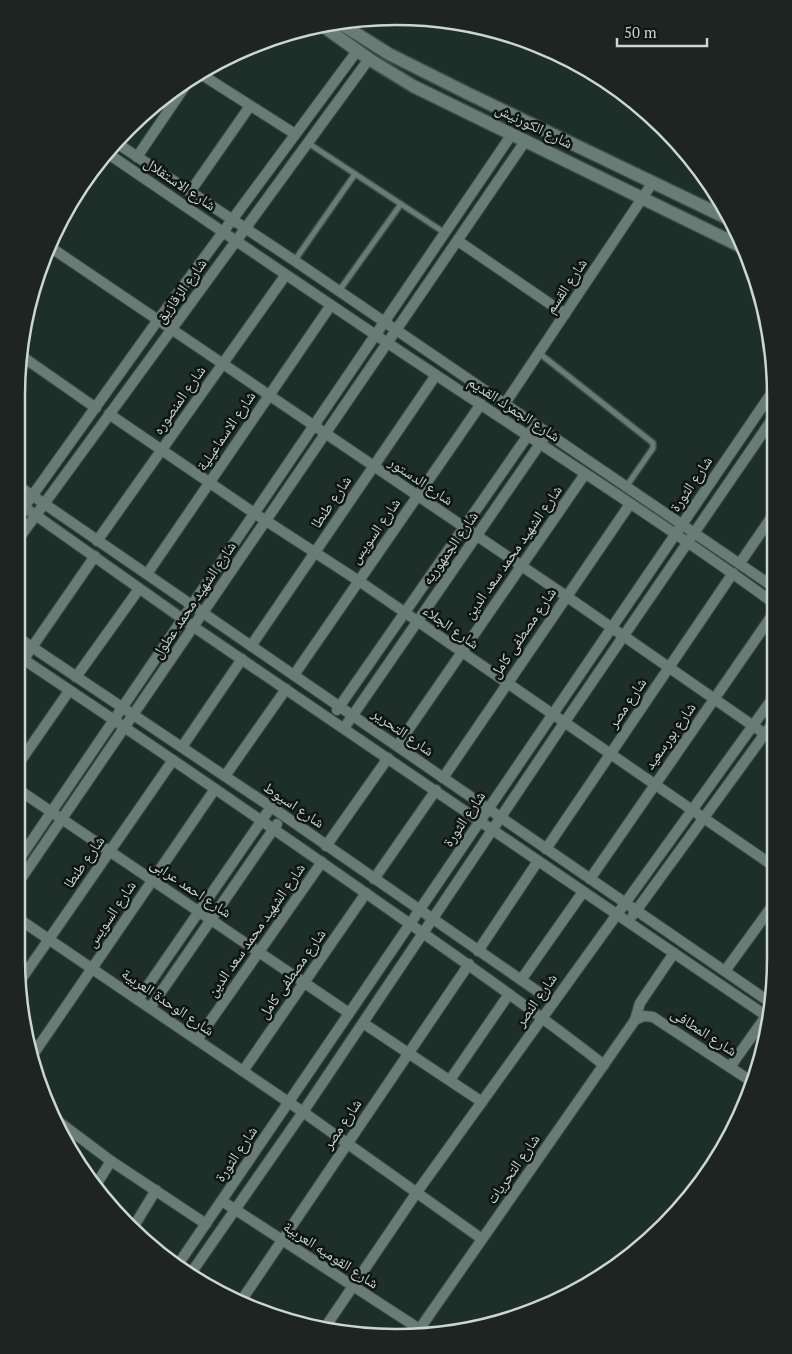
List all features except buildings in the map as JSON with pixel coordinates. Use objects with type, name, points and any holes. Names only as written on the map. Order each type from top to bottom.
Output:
[{"type":"main road","name":"شارع الكورنيش","points":[[347,28],[378,47],[521,119],[719,214]]},
{"type":"main road","name":"شارع الكورنيش","points":[[330,31],[369,60],[413,86],[733,242]]},
{"type":"main road","points":[[357,51],[366,40]]},
{"type":"main road","points":[[369,60],[378,47]]},
{"type":"main road","points":[[512,134],[521,119]]},
{"type":"main road","points":[[526,140],[535,126]]},
{"type":"street","name":"شارع الزقازيق","points":[[25,501],[32,496],[158,320],[357,51]]},
{"type":"street","name":"شارع الزقازيق","points":[[25,529],[369,60]]},
{"type":"street","points":[[206,78],[295,134]]},
{"type":"street","points":[[137,158],[179,96]]},
{"type":"street","points":[[190,192],[250,106]]},
{"type":"street","name":"شارع الشهيد محمد عطول","points":[[25,851],[512,134]]},
{"type":"street","name":"شارع الشهيد محمد عطول","points":[[25,873],[526,140]]},
{"type":"street","name":"شارع الاستقلال","points":[[121,147],[246,228]]},
{"type":"street","name":"شارع الاستقلال","points":[[113,156],[236,241]]},
{"type":"street","name":"شارع القسم","points":[[504,405],[653,182]]},
{"type":"street","name":"شارع الجمرك القديم","points":[[246,228],[767,582]]},
{"type":"street","name":"شارع الجمرك القديم","points":[[236,241],[285,276],[528,435],[767,598]]},
{"type":"street","points":[[458,241],[565,314]]},
{"type":"street","name":"شارع الدستور","points":[[55,250],[670,666],[765,734]]},
{"type":"street","name":"شارع المنصوره","points":[[97,542],[285,276]]},
{"type":"street","name":"شارع الاسماعيلية","points":[[147,574],[331,305]]},
{"type":"street","points":[[27,360],[96,408]]},
{"type":"street","name":"شارع طنطا","points":[[251,646],[436,375]]},
{"type":"street","name":"شارع الثورة","points":[[181,1259],[767,400]]},
{"type":"street","name":"شارع السويس","points":[[294,675],[481,404]]},
{"type":"street","name":"شارع الجلاء","points":[[109,414],[254,513],[359,581],[767,862]]},
{"type":"street","name":"شارع الجمهوريه","points":[[331,719],[535,426]]},
{"type":"street","name":"شارع الجمهوريه","points":[[344,728],[547,434]]},
{"type":"street","name":"شارع الثورة","points":[[194,1269],[303,1112],[624,635],[695,533],[767,435]]},
{"type":"street","name":"شارع الشهيد محمد سعد الدين","points":[[397,746],[585,474]]},
{"type":"street","name":"شارع التحرير","points":[[25,491],[765,999]]},
{"type":"street","name":"شارع مصطفى كامل","points":[[443,778],[630,504]]},
{"type":"street","name":"شارع التحرير","points":[[25,508],[194,627],[436,790],[583,892],[763,1012]]},
{"type":"street","points":[[740,563],[767,524]]},
{"type":"street","points":[[25,653],[32,647],[94,556]]},
{"type":"street","name":"شارع مصر","points":[[546,849],[733,574]]},
{"type":"street","points":[[76,676],[139,589]]},
{"type":"street","name":"شارع بورسعيد","points":[[590,879],[767,623]]},
{"type":"street","name":"شارع اسيوط","points":[[25,642],[283,815],[553,1002]]},
{"type":"street","points":[[182,747],[242,659]]},
{"type":"street","name":"شارع اسيوط","points":[[25,660],[274,828],[469,964],[604,1065]]},
{"type":"street","points":[[225,776],[286,689]]},
{"type":"street","points":[[25,753],[69,691]]},
{"type":"street","name":"شارع النصر","points":[[328,1323],[417,1192],[767,706]]},
{"type":"street","points":[[628,922],[767,731]]},
{"type":"street","points":[[326,846],[388,758]]},
{"type":"street","name":"شارع طنطا","points":[[26,973],[173,760]]},
{"type":"street","name":"شارع السويس","points":[[37,1049],[215,789]]},
{"type":"street","points":[[374,879],[436,790]]},
{"type":"street","name":"شارع احمد عرابى","points":[[25,794],[349,1013]]},
{"type":"street","points":[[138,1000],[271,807]]},
{"type":"street","points":[[150,1008],[283,815]]},
{"type":"street","points":[[478,951],[538,861]]},
{"type":"street","name":"شارع الشهيد محمد سعد الدين","points":[[197,1040],[322,862]]},
{"type":"street","points":[[521,980],[583,892]]},
{"type":"street","name":"شارع مصطفى كامل","points":[[243,1071],[366,893]]},
{"type":"street","points":[[726,972],[767,913]]},
{"type":"street","name":"شارع الوحدة العربية","points":[[25,923],[289,1102],[482,1239]]},
{"type":"street","name":"شارع التحريات","points":[[423,1328],[482,1239],[635,1020],[640,1003],[674,953]]},
{"type":"street","name":"شارع مصر","points":[[244,1296],[469,964]]},
{"type":"street","points":[[450,1080],[509,994]]},
{"type":"street","name":"شارع المطافى","points":[[635,1020],[644,1016],[653,1017],[747,1078]]},
{"type":"street","points":[[363,1023],[482,1102]]},
{"type":"street","points":[[730,1067],[761,1025]]},
{"type":"street","points":[[67,1129],[206,1224]]},
{"type":"street","points":[[99,1180],[111,1160]]},
{"type":"street","points":[[136,1222],[156,1190]]},
{"type":"street","name":"شارع القوميه العربية","points":[[222,1201],[414,1328]]},
{"type":"lane","points":[[308,143],[445,233]]},
{"type":"lane","points":[[295,261],[356,174]]},
{"type":"lane","points":[[339,292],[401,204]]},
{"type":"lane","points":[[539,353],[653,443],[654,448],[626,487]]}]
